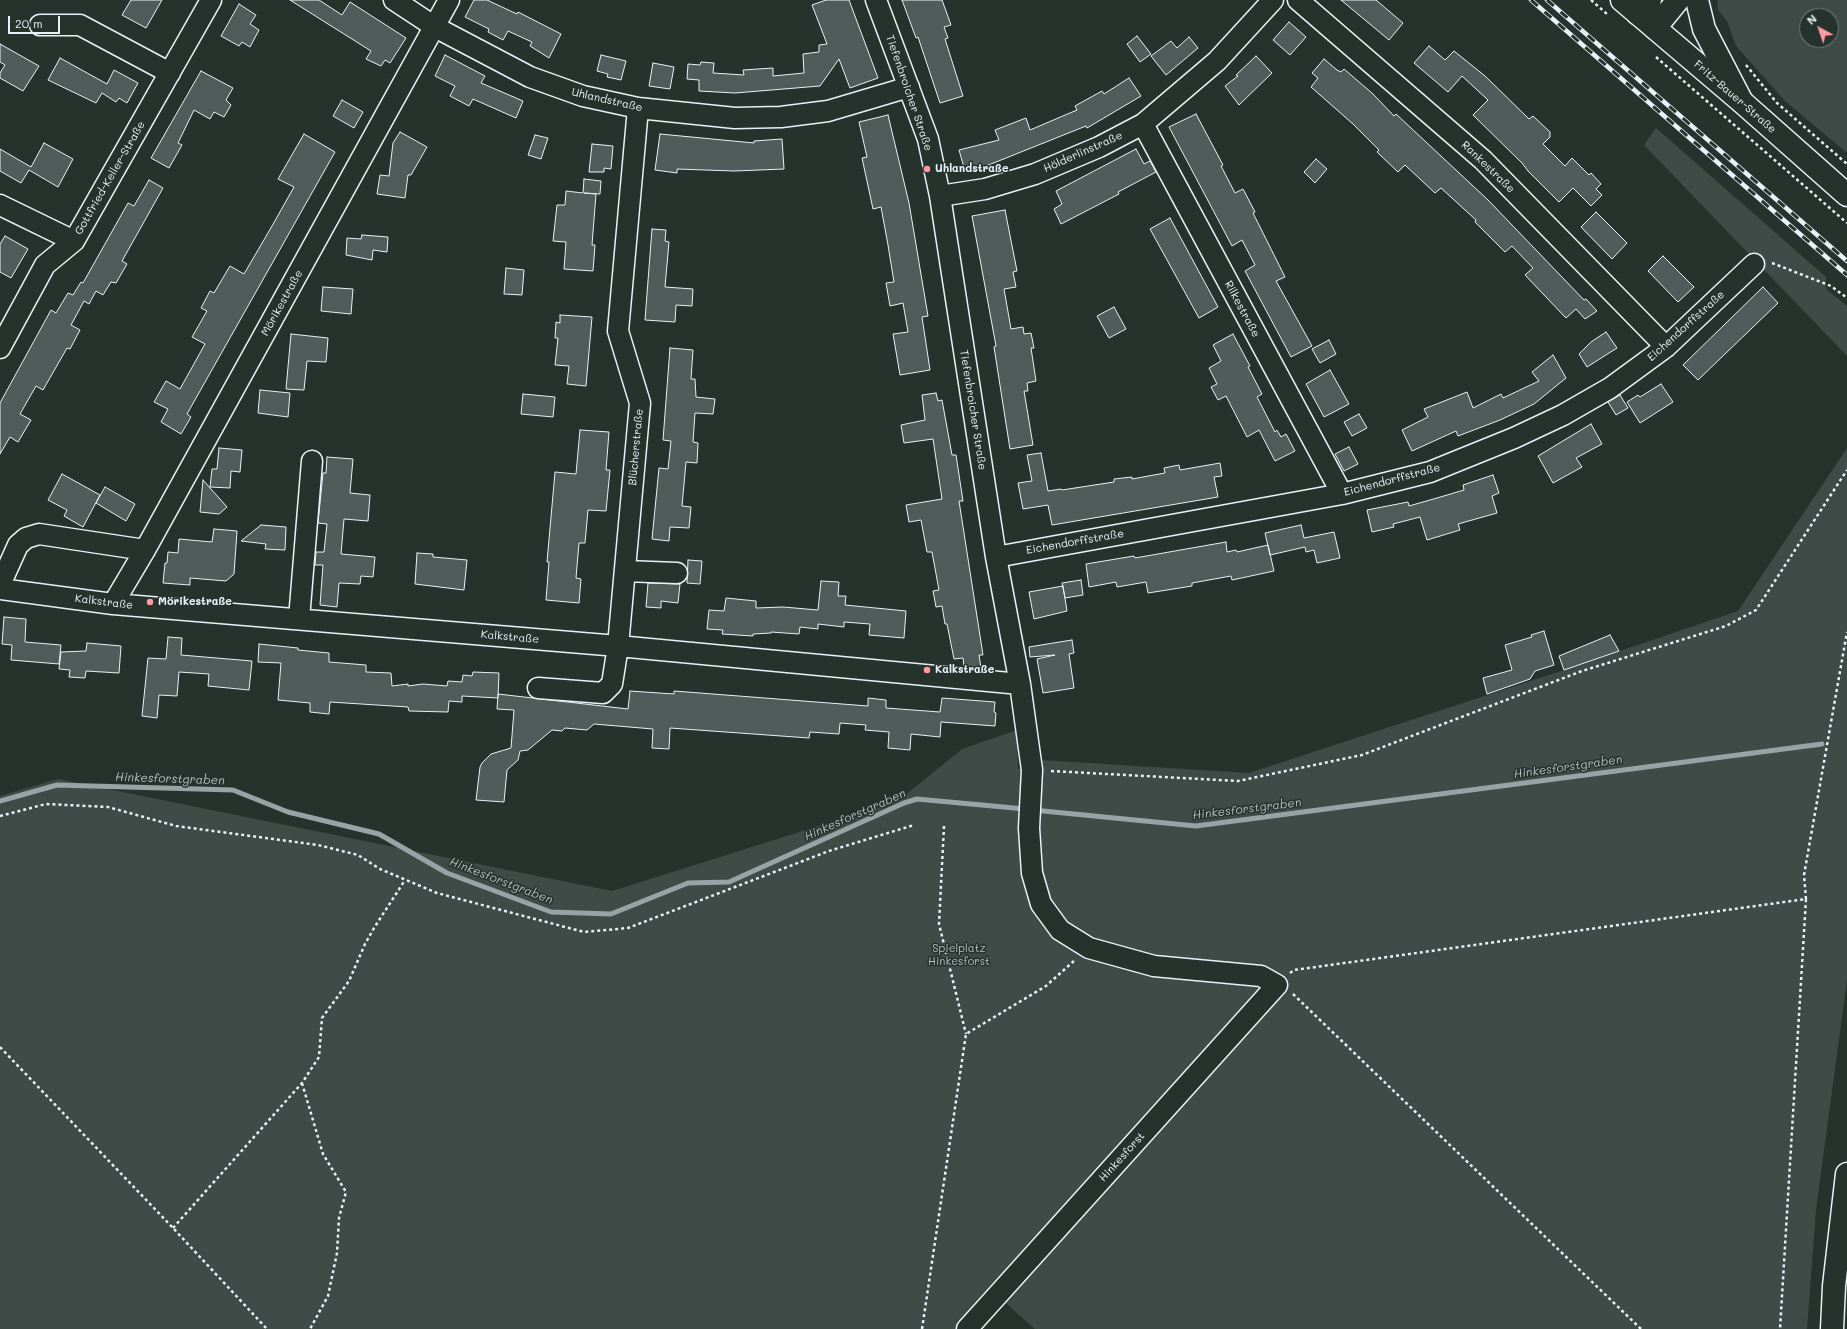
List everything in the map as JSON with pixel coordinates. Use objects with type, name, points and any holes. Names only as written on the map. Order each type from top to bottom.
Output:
[{"type":"main road","points":[[1655,28],[1678,0]]},
{"type":"main road","points":[[1697,0],[1704,29],[1742,102]]},
{"type":"main road","name":"Fritz-Bauer-Straße","points":[[1630,7],[1742,102],[1847,195]]},
{"type":"main road","points":[[1832,1329],[1834,1286],[1847,1174]]},
{"type":"street","name":"Gottfried-Keller-Straße","points":[[0,348],[46,265],[74,241],[211,0]]},
{"type":"street","points":[[394,0],[435,26]]},
{"type":"street","name":"Mörikestraße","points":[[113,604],[145,550],[449,0]]},
{"type":"street","name":"Tiefenbroicher Straße","points":[[876,0],[928,139],[940,196],[996,557],[1020,684],[1032,770],[1029,828],[1032,873],[1041,904],[1060,930],[1089,948],[1154,966],[1261,976],[1277,985]]},
{"type":"street","name":"Hölderlinstraße","points":[[940,196],[985,189],[1035,174],[1099,148],[1143,124],[1218,61],[1272,0]]},
{"type":"street","name":"Rankestraße","points":[[1298,0],[1483,160],[1666,347]]},
{"type":"street","points":[[40,25],[80,26],[170,73]]},
{"type":"street","name":"Uhlandstraße","points":[[435,26],[530,77],[583,96],[638,108],[735,118],[781,117],[828,111],[909,88]]},
{"type":"street","name":"Blücherstraße","points":[[538,688],[603,693],[612,684],[618,646],[640,403],[618,330],[638,108]]},
{"type":"street","name":"Rilkestraße","points":[[1143,124],[1342,494]]},
{"type":"street","points":[[0,206],[74,241]]},
{"type":"street","name":"Eichendorffstraße","points":[[996,557],[1342,494],[1430,472],[1514,438],[1563,415],[1610,388],[1666,347],[1754,264]]},
{"type":"street","points":[[299,619],[312,461]]},
{"type":"street","points":[[0,585],[18,545],[26,538],[40,534],[145,550]]},
{"type":"street","points":[[625,571],[677,573]]},
{"type":"street","name":"Kalkstraße","points":[[0,589],[113,604],[618,646],[1020,684]]},
{"type":"street","name":"Hinkesforst","points":[[966,1329],[1277,985]]},
{"type":"path","points":[[1591,0],[1630,7]]},
{"type":"path","points":[[1650,52],[1847,223]]},
{"type":"path","points":[[1742,60],[1777,103],[1847,164]]},
{"type":"path","points":[[1754,264],[1762,259],[1831,286],[1847,298]]},
{"type":"path","points":[[1032,770],[1238,781],[1362,755],[1582,671],[1726,626],[1756,610],[1847,470]]},
{"type":"path","points":[[1780,1329],[1806,899],[1804,875],[1847,632]]},
{"type":"path","points":[[0,816],[46,804],[108,808],[176,826],[318,845],[358,855],[380,869],[437,893],[584,932],[628,928],[829,851],[914,825]]},
{"type":"path","points":[[922,1329],[966,1034],[939,924],[944,826]]},
{"type":"path","points":[[173,1228],[302,1082],[318,1057],[322,1018],[349,980],[365,944],[405,880]]},
{"type":"path","points":[[1641,1329],[1293,995],[1277,985],[1294,970],[1806,899]]},
{"type":"path","points":[[966,1034],[1046,986],[1089,948]]},
{"type":"path","points":[[0,1047],[267,1329]]},
{"type":"path","points":[[302,1082],[322,1154],[346,1192],[339,1218],[337,1253],[328,1296],[310,1329]]},
{"type":"green space","points":[[1717,0],[1847,0],[1847,153],[1785,101],[1736,46],[1727,21],[1718,10]]},
{"type":"green space","points":[[1656,128],[1826,277],[1826,289],[1847,306],[1847,356],[1644,145]]},
{"type":"green space","name":"Spielplatz Hinkesforst","points":[[1847,448],[1847,980],[1816,1210],[1807,1329],[1035,1329],[991,1290],[956,1329],[0,1329],[0,796],[58,779],[612,891],[898,801],[962,749],[1017,730],[1018,769],[1042,760],[1249,773],[1564,670],[1738,611]]},
{"type":"building","points":[[131,0],[162,0],[146,28],[122,15]]},
{"type":"building","points":[[290,0],[319,0],[342,15],[350,2],[406,38],[390,63],[385,60],[381,66],[366,59],[371,51]]},
{"type":"building","points":[[474,0],[487,0],[517,14],[518,12],[561,34],[549,58],[530,46],[532,42],[508,31],[503,40],[488,32],[489,29],[465,17]]},
{"type":"building","points":[[826,0],[849,0],[878,78],[850,88],[839,59],[820,86],[735,93],[699,91],[699,80],[687,79],[688,64],[700,65],[701,62],[714,63],[713,73],[744,75],[743,70],[773,68],[773,76],[804,73],[803,54],[819,52],[819,45],[827,44],[812,5]]},
{"type":"building","points":[[902,0],[942,0],[951,25],[944,27],[948,38],[945,39],[963,96],[940,103],[918,37],[916,38]]},
{"type":"building","points":[[1341,0],[1376,0],[1403,23],[1389,40]]},
{"type":"building","points":[[239,4],[256,15],[250,24],[259,30],[250,47],[242,42],[239,46],[221,36]]},
{"type":"building","points":[[1289,22],[1306,37],[1290,55],[1273,40]]},
{"type":"building","points":[[1137,36],[1151,54],[1140,62],[1127,44]]},
{"type":"building","points":[[1189,37],[1198,48],[1166,75],[1151,56],[1171,41],[1177,48]]},
{"type":"building","points":[[0,44],[39,66],[23,91],[0,78],[0,73],[5,65],[0,62]]},
{"type":"building","points":[[1429,46],[1445,60],[1454,51],[1485,76],[1529,119],[1533,116],[1550,132],[1550,137],[1543,144],[1565,166],[1572,158],[1589,175],[1591,173],[1601,184],[1596,189],[1602,195],[1591,206],[1573,188],[1559,202],[1473,115],[1488,100],[1462,76],[1448,92],[1414,63]]},
{"type":"building","points":[[445,55],[485,76],[481,83],[523,101],[516,118],[473,99],[469,106],[450,96],[455,86],[435,76]]},
{"type":"building","points":[[601,55],[626,61],[621,80],[607,77],[608,74],[597,71]]},
{"type":"building","points":[[1256,56],[1272,73],[1239,105],[1225,86],[1238,76],[1236,75]]},
{"type":"building","points":[[60,58],[107,84],[114,70],[138,83],[127,103],[119,98],[116,102],[102,93],[96,103],[48,80]]},
{"type":"building","points":[[1324,59],[1341,72],[1344,69],[1373,94],[1394,116],[1396,114],[1488,200],[1584,300],[1586,299],[1597,311],[1585,319],[1576,309],[1566,318],[1525,275],[1533,268],[1512,246],[1505,252],[1475,222],[1476,220],[1441,188],[1435,193],[1405,165],[1398,172],[1377,152],[1379,150],[1353,124],[1311,87],[1318,78],[1312,73]]},
{"type":"building","points":[[653,63],[674,67],[670,89],[649,86]]},
{"type":"building","points":[[201,71],[233,88],[226,100],[231,105],[224,117],[214,112],[210,119],[194,110],[178,143],[182,145],[169,168],[151,158]]},
{"type":"building","points":[[1129,78],[1141,96],[1087,128],[1086,126],[976,170],[975,168],[965,171],[959,150],[999,140],[995,130],[1026,118],[1030,130],[1077,110],[1075,106],[1102,91],[1104,94]]},
{"type":"building","points":[[342,100],[363,112],[354,128],[333,116]]},
{"type":"building","points":[[1196,114],[1223,165],[1221,166],[1235,193],[1243,189],[1255,212],[1253,213],[1285,277],[1276,281],[1312,346],[1291,357],[1245,271],[1255,265],[1242,240],[1232,246],[1169,127]]},
{"type":"building","points":[[888,115],[909,203],[928,316],[922,317],[930,370],[900,375],[893,334],[908,332],[903,303],[890,306],[886,283],[894,282],[888,245],[881,207],[873,209],[862,158],[867,157],[859,122]]},
{"type":"building","points":[[400,132],[427,147],[411,175],[408,175],[405,198],[377,194],[380,175],[389,176],[393,143]]},
{"type":"building","points":[[304,134],[335,152],[187,414],[191,417],[181,434],[161,422],[168,409],[154,402],[166,381],[180,389],[205,344],[192,337],[207,311],[201,308],[210,291],[214,293],[230,266],[244,274],[294,187],[278,179]]},
{"type":"building","points":[[660,134],[754,143],[754,141],[782,139],[784,169],[734,171],[677,169],[677,173],[655,170]]},
{"type":"building","points":[[535,135],[548,138],[541,159],[528,155]]},
{"type":"building","points":[[44,143],[73,159],[58,187],[29,170],[21,183],[0,171],[0,149],[31,167]]},
{"type":"building","points":[[592,144],[613,146],[611,169],[604,168],[604,172],[589,172]]},
{"type":"building","points":[[1136,149],[1144,164],[1150,161],[1156,172],[1118,192],[1119,194],[1061,224],[1054,209],[1062,204],[1056,191]]},
{"type":"building","points":[[1316,159],[1327,169],[1315,183],[1304,172]]},
{"type":"building","points":[[584,179],[601,181],[600,194],[584,193],[596,194],[592,245],[595,245],[593,271],[564,269],[566,242],[553,241],[557,205],[565,205],[566,191],[583,193]]},
{"type":"building","points":[[149,180],[163,188],[122,261],[127,264],[116,283],[111,282],[103,295],[96,291],[89,304],[84,301],[71,325],[80,330],[70,349],[67,348],[43,390],[36,386],[20,414],[31,420],[18,442],[10,437],[0,454],[0,403],[51,310],[56,313],[68,293],[73,295],[81,282],[83,283],[128,203],[134,206]]},
{"type":"building","points":[[1005,210],[1017,271],[1013,272],[1016,287],[1004,289],[1011,329],[1023,327],[1024,334],[1031,333],[1034,348],[1031,348],[1036,381],[1027,383],[1028,391],[1024,391],[1033,445],[1010,449],[994,347],[996,346],[972,216]]},
{"type":"building","points":[[1596,212],[1627,243],[1612,259],[1581,227]]},
{"type":"building","points":[[1170,218],[1218,307],[1199,318],[1150,229]]},
{"type":"building","points":[[652,229],[666,230],[665,241],[669,242],[665,287],[693,289],[692,306],[676,305],[675,322],[645,320]]},
{"type":"building","points":[[362,235],[388,237],[387,252],[373,250],[372,260],[346,255],[347,238],[361,239]]},
{"type":"building","points":[[5,236],[28,249],[11,278],[0,272],[0,244]]},
{"type":"building","points":[[1663,256],[1694,287],[1678,302],[1648,271]]},
{"type":"building","points":[[506,268],[524,270],[522,295],[504,294]]},
{"type":"building","points":[[323,287],[353,289],[351,314],[321,311]]},
{"type":"building","points":[[1763,287],[1778,303],[1698,380],[1683,365]]},
{"type":"building","points":[[1114,307],[1126,329],[1109,338],[1097,316]]},
{"type":"building","points":[[560,315],[592,317],[586,386],[567,384],[569,366],[555,365],[558,338],[555,338],[556,322],[560,323]]},
{"type":"building","points":[[1606,332],[1617,348],[1587,367],[1579,354],[1591,342]]},
{"type":"building","points":[[291,334],[328,338],[326,362],[307,361],[304,390],[286,389]]},
{"type":"building","points":[[1233,334],[1250,366],[1248,367],[1262,394],[1257,397],[1275,432],[1277,430],[1281,437],[1286,434],[1295,451],[1275,461],[1259,430],[1247,437],[1226,396],[1218,400],[1211,387],[1217,384],[1209,368],[1221,361],[1213,345]]},
{"type":"building","points":[[1329,340],[1336,354],[1320,363],[1312,349]]},
{"type":"building","points":[[670,348],[693,350],[691,379],[695,379],[696,397],[715,399],[713,414],[695,413],[693,442],[698,443],[697,463],[686,462],[682,506],[691,507],[689,528],[670,527],[669,541],[652,539],[659,468],[668,469],[671,441],[663,440]]},
{"type":"building","points":[[1553,355],[1566,378],[1534,404],[1500,420],[1458,436],[1456,431],[1412,451],[1402,430],[1428,417],[1424,409],[1467,392],[1473,408],[1501,394],[1503,398],[1539,381],[1532,372]]},
{"type":"building","points":[[1330,370],[1349,404],[1324,417],[1306,384]]},
{"type":"building","points":[[1661,384],[1673,402],[1640,423],[1627,402],[1638,395],[1640,397]]},
{"type":"building","points":[[260,390],[290,393],[288,417],[258,413]]},
{"type":"building","points":[[936,393],[938,401],[942,400],[952,455],[956,455],[963,501],[959,501],[983,655],[979,655],[981,668],[964,666],[963,658],[954,659],[942,606],[936,607],[933,591],[939,590],[932,552],[927,552],[921,520],[909,522],[906,505],[942,499],[933,439],[904,443],[901,425],[925,420],[922,395]]},
{"type":"building","points":[[523,394],[555,397],[553,417],[521,414]]},
{"type":"building","points":[[1620,395],[1628,408],[1616,415],[1608,402]]},
{"type":"building","points":[[1359,414],[1367,428],[1352,436],[1344,422]]},
{"type":"building","points":[[1591,424],[1602,444],[1576,458],[1582,467],[1553,483],[1538,456]]},
{"type":"building","points":[[580,430],[609,432],[606,470],[610,470],[606,511],[588,510],[585,543],[579,543],[576,578],[581,579],[579,603],[546,600],[549,562],[547,562],[555,472],[576,474]]},
{"type":"building","points":[[1349,447],[1358,464],[1344,471],[1335,454]]},
{"type":"building","points":[[219,448],[242,450],[240,472],[231,471],[230,488],[210,487],[212,469],[217,469]]},
{"type":"building","points":[[1041,453],[1048,491],[1114,482],[1114,479],[1132,477],[1132,479],[1165,473],[1164,468],[1179,465],[1180,470],[1220,463],[1222,476],[1214,477],[1218,497],[1052,525],[1048,505],[1023,509],[1018,483],[1032,481],[1027,455]]},
{"type":"building","points":[[327,457],[353,459],[350,493],[370,495],[368,521],[344,519],[341,554],[375,557],[373,577],[361,576],[360,584],[339,583],[337,607],[320,605],[323,565],[315,565],[316,552],[324,552],[327,524],[318,523],[323,473],[326,473]]},
{"type":"building","points":[[62,474],[100,495],[83,527],[64,516],[67,510],[48,500]]},
{"type":"building","points":[[1493,475],[1499,493],[1492,496],[1497,513],[1458,524],[1460,530],[1427,540],[1420,517],[1393,524],[1394,527],[1372,532],[1367,510],[1408,502],[1409,506],[1464,490],[1463,485]]},
{"type":"building","points":[[203,480],[227,507],[219,514],[200,512]]},
{"type":"building","points":[[105,487],[135,504],[126,521],[96,503]]},
{"type":"building","points":[[261,525],[286,527],[285,550],[265,549],[266,544],[241,541]]},
{"type":"building","points":[[1301,525],[1304,538],[1334,532],[1340,558],[1317,563],[1314,550],[1306,552],[1305,547],[1270,555],[1265,533]]},
{"type":"building","points":[[214,529],[237,531],[234,574],[226,581],[190,578],[190,585],[163,583],[165,563],[167,563],[168,552],[178,553],[179,539],[212,542]]},
{"type":"building","points":[[1226,542],[1227,552],[1236,550],[1237,552],[1268,545],[1274,571],[1232,580],[1231,576],[1192,583],[1192,586],[1148,593],[1146,582],[1117,587],[1116,582],[1089,587],[1086,564],[1134,556],[1135,558]]},
{"type":"building","points":[[417,553],[433,554],[433,557],[467,560],[464,590],[415,584]]},
{"type":"building","points":[[688,560],[702,561],[700,584],[687,583]]},
{"type":"building","points":[[1081,580],[1083,595],[1065,598],[1062,583]]},
{"type":"building","points":[[821,581],[839,582],[838,596],[846,596],[845,605],[906,611],[904,638],[869,635],[870,624],[844,622],[844,627],[818,624],[818,629],[800,627],[799,634],[771,632],[753,634],[753,636],[722,634],[723,630],[707,629],[709,610],[724,611],[726,598],[756,601],[756,608],[783,607],[818,610]]},
{"type":"building","points":[[648,583],[680,584],[678,603],[661,601],[661,608],[646,607]]},
{"type":"building","points":[[1063,586],[1067,611],[1034,619],[1029,592]]},
{"type":"building","points":[[4,617],[26,619],[25,642],[61,645],[59,664],[11,660],[12,645],[2,644]]},
{"type":"building","points":[[1544,631],[1554,665],[1535,671],[1530,679],[1487,694],[1483,678],[1512,670],[1505,645],[1532,637],[1531,635]]},
{"type":"building","points":[[1610,635],[1619,651],[1564,670],[1559,656]]},
{"type":"building","points":[[168,637],[182,638],[181,655],[252,661],[249,690],[208,686],[209,674],[179,672],[177,696],[159,695],[157,718],[142,716],[148,658],[166,659]]},
{"type":"building","points":[[1072,640],[1074,653],[1069,654],[1074,688],[1043,693],[1037,659],[1055,655],[1030,657],[1029,647]]},
{"type":"building","points":[[87,643],[121,646],[119,673],[86,671],[85,678],[69,677],[70,670],[59,669],[61,652],[86,651]]},
{"type":"building","points":[[259,644],[329,653],[329,662],[366,665],[366,672],[391,673],[392,686],[423,684],[447,686],[448,681],[462,682],[463,675],[472,676],[473,672],[499,673],[498,698],[462,696],[462,702],[449,701],[448,712],[409,711],[408,707],[330,702],[329,714],[310,712],[310,703],[278,700],[281,663],[258,662]]},
{"type":"building","points":[[630,691],[674,694],[674,691],[868,706],[868,698],[886,700],[886,708],[940,712],[942,698],[995,702],[995,726],[941,722],[940,737],[911,734],[910,750],[888,748],[889,732],[865,730],[866,725],[840,723],[839,734],[810,732],[809,738],[670,728],[669,749],[652,748],[653,729],[594,724],[587,730],[565,728],[562,731],[552,730],[528,750],[520,751],[518,760],[507,770],[504,802],[476,800],[480,767],[482,763],[491,754],[511,748],[514,710],[497,709],[498,694],[628,709]]},
{"type":"waterway","name":"Hinkesforstgraben","points":[[1033,810],[1196,826],[1822,744]]},
{"type":"waterway","name":"Hinkesforstgraben","points":[[0,801],[57,785],[233,790],[288,812],[379,834],[447,873],[551,912],[611,914],[688,883],[729,882],[904,803],[917,799],[1025,809]]},
{"type":"railway","points":[[1531,0],[1847,275]]},
{"type":"railway","points":[[1547,0],[1847,261]]},
{"type":"place","name":"Uhlandstraße","points":[[927,169]]},
{"type":"place","name":"Mörikestraße","points":[[150,602]]},
{"type":"place","name":"Kalkstraße","points":[[927,670]]}]
